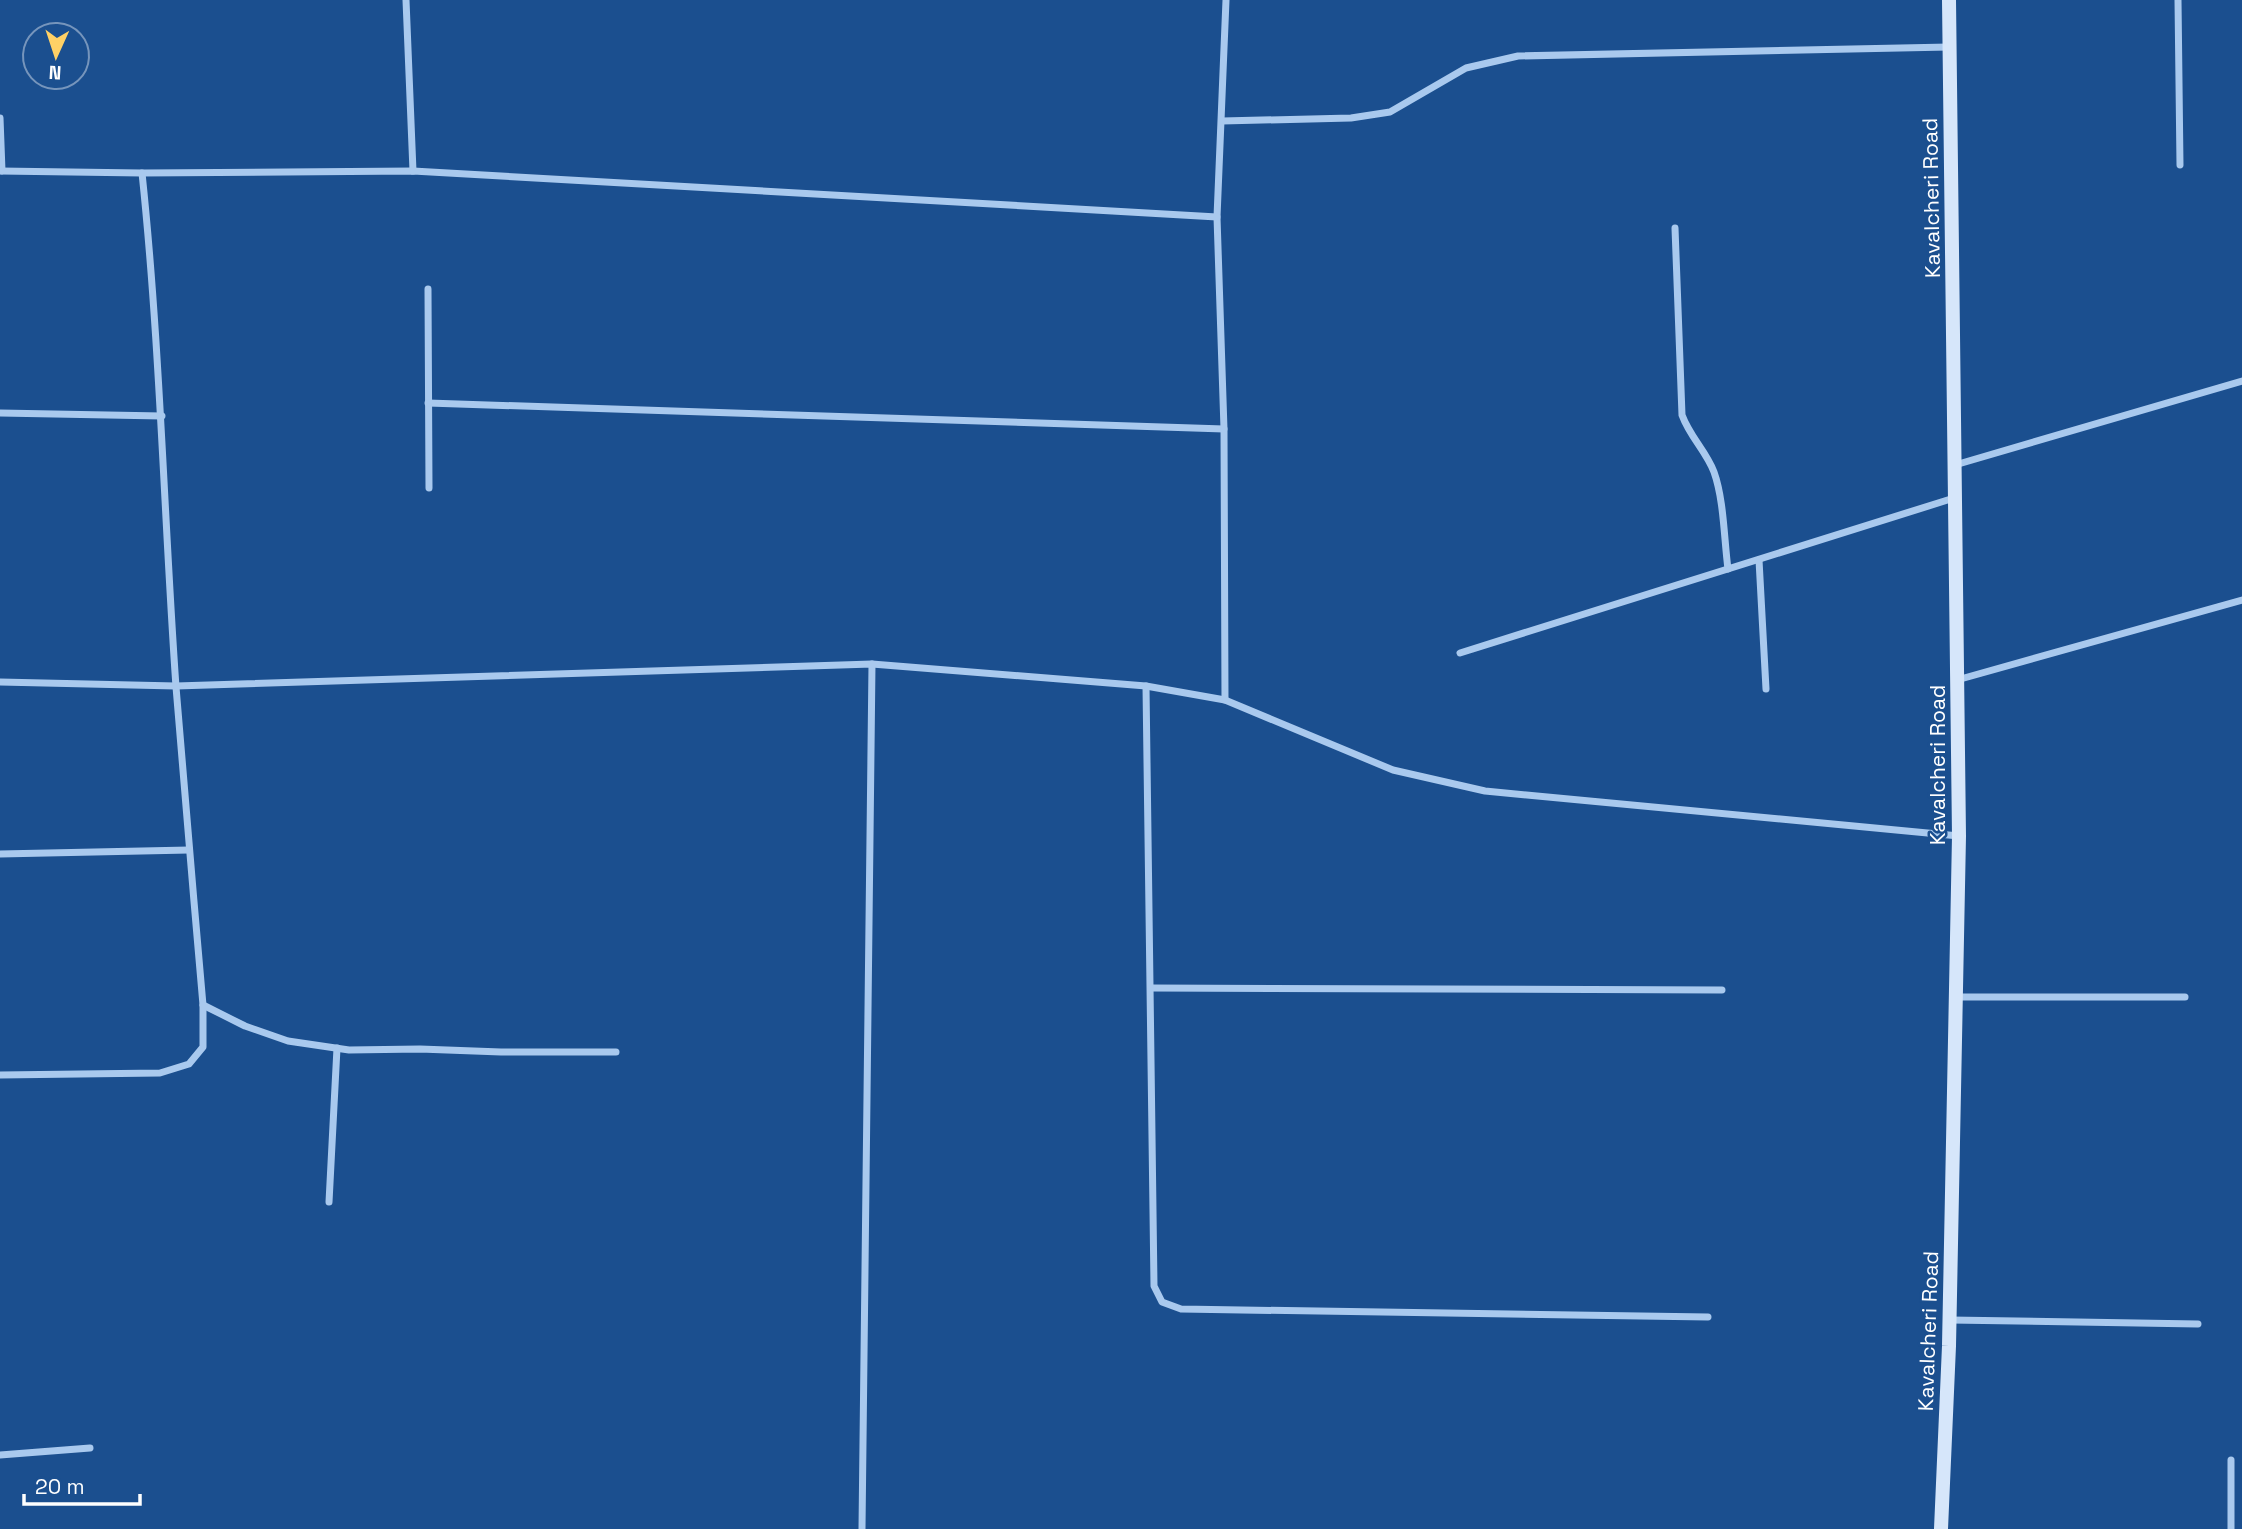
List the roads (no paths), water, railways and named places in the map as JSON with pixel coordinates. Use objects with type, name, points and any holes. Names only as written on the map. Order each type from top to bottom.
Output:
[{"type":"street","points":[[406,0],[413,171]]},
{"type":"street","points":[[1225,700],[1224,429],[1217,217],[1226,0]]},
{"type":"street","name":"Kavalcheri Road","points":[[1941,1529],[1950,1320],[1959,836],[1949,0]]},
{"type":"street","points":[[2178,0],[2180,165]]},
{"type":"street","points":[[1222,121],[1351,118],[1390,112],[1466,68],[1518,56],[1949,47]]},
{"type":"street","points":[[0,118],[1,171],[413,171],[1217,217]]},
{"type":"street","points":[[0,1074],[160,1073],[189,1064],[203,1047],[203,1005],[176,686],[151,252],[142,173]]},
{"type":"street","points":[[1675,228],[1682,415],[1688,430],[1713,469],[1728,569]]},
{"type":"street","points":[[428,289],[429,488]]},
{"type":"street","points":[[1955,465],[2242,381]]},
{"type":"street","points":[[428,403],[1224,429]]},
{"type":"street","points":[[0,413],[162,416]]},
{"type":"street","points":[[1460,653],[1955,498]]},
{"type":"street","points":[[1759,560],[1766,688]]},
{"type":"street","points":[[1957,680],[2242,600]]},
{"type":"street","points":[[862,1529],[872,664]]},
{"type":"street","points":[[0,682],[176,686],[872,664],[1146,686],[1225,700],[1393,770],[1485,791],[1959,836]]},
{"type":"street","points":[[1146,686],[1154,1286],[1162,1302],[1181,1309],[1708,1317]]},
{"type":"street","points":[[0,854],[190,850]]},
{"type":"street","points":[[1151,988],[1722,990]]},
{"type":"street","points":[[1957,997],[2185,997]]},
{"type":"street","points":[[203,1005],[245,1026],[288,1041],[349,1050],[615,1052]]},
{"type":"street","points":[[329,1202],[337,1048]]},
{"type":"street","points":[[1950,1320],[2198,1324]]},
{"type":"street","points":[[0,1455],[90,1448]]},
{"type":"street","points":[[2231,1460],[2231,1529]]}]
